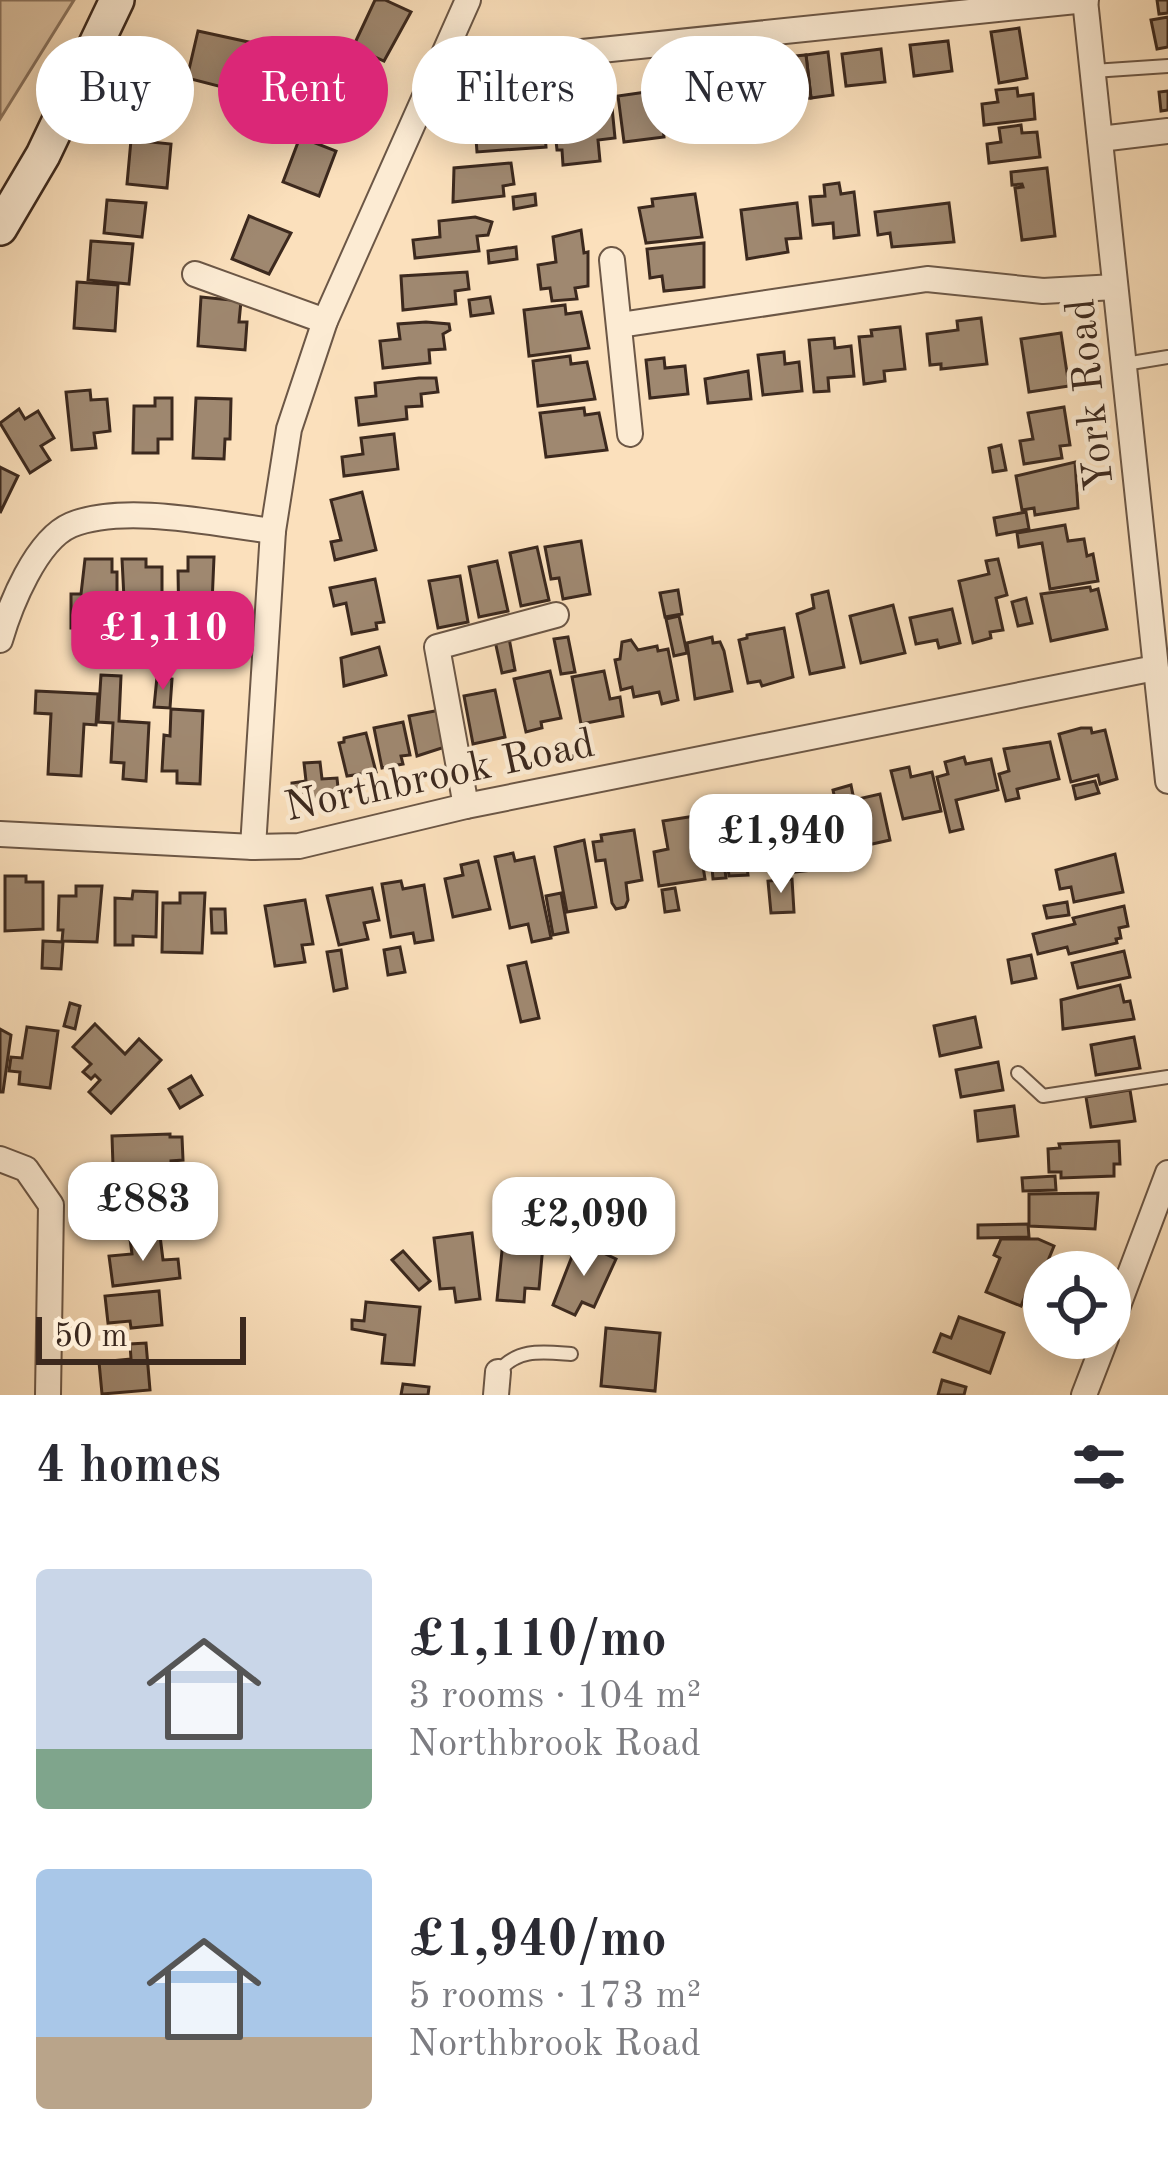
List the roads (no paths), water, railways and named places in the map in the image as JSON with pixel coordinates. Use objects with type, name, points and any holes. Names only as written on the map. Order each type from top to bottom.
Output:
[{"type":"street","points":[[0,228],[43,155],[116,0]]},
{"type":"street","name":"Northbrook Road","points":[[451,36],[468,0]]},
{"type":"street","points":[[617,48],[1085,0]]},
{"type":"street","name":"York Road","points":[[1085,0],[1124,364],[1158,589],[1155,668],[1168,781]]},
{"type":"street","name":"Northbrook Road","points":[[412,122],[325,321],[290,429],[273,531],[253,848],[299,846],[466,806],[1155,668]]},
{"type":"street","points":[[1100,139],[1168,131]]},
{"type":"street","points":[[612,260],[630,434]]},
{"type":"street","points":[[195,274],[325,321]]},
{"type":"street","points":[[620,325],[927,279],[1042,291],[1115,287]]},
{"type":"street","points":[[0,640],[32,563],[68,526],[113,517],[273,531]]},
{"type":"street","points":[[466,806],[436,647],[556,615]]},
{"type":"street","points":[[0,834],[253,848]]},
{"type":"street","points":[[0,1159],[26,1169],[51,1205],[48,1395]]},
{"type":"street","points":[[1131,1271],[1168,1173]]},
{"type":"street","points":[[1084,1395],[1098,1359]]},
{"type":"lane","points":[[1093,71],[1168,66]]},
{"type":"lane","points":[[1124,364],[1168,357]]},
{"type":"lane","points":[[1018,1073],[1042,1096],[1168,1077]]},
{"type":"lane","points":[[497,1384],[510,1358],[530,1352],[571,1354]]}]
